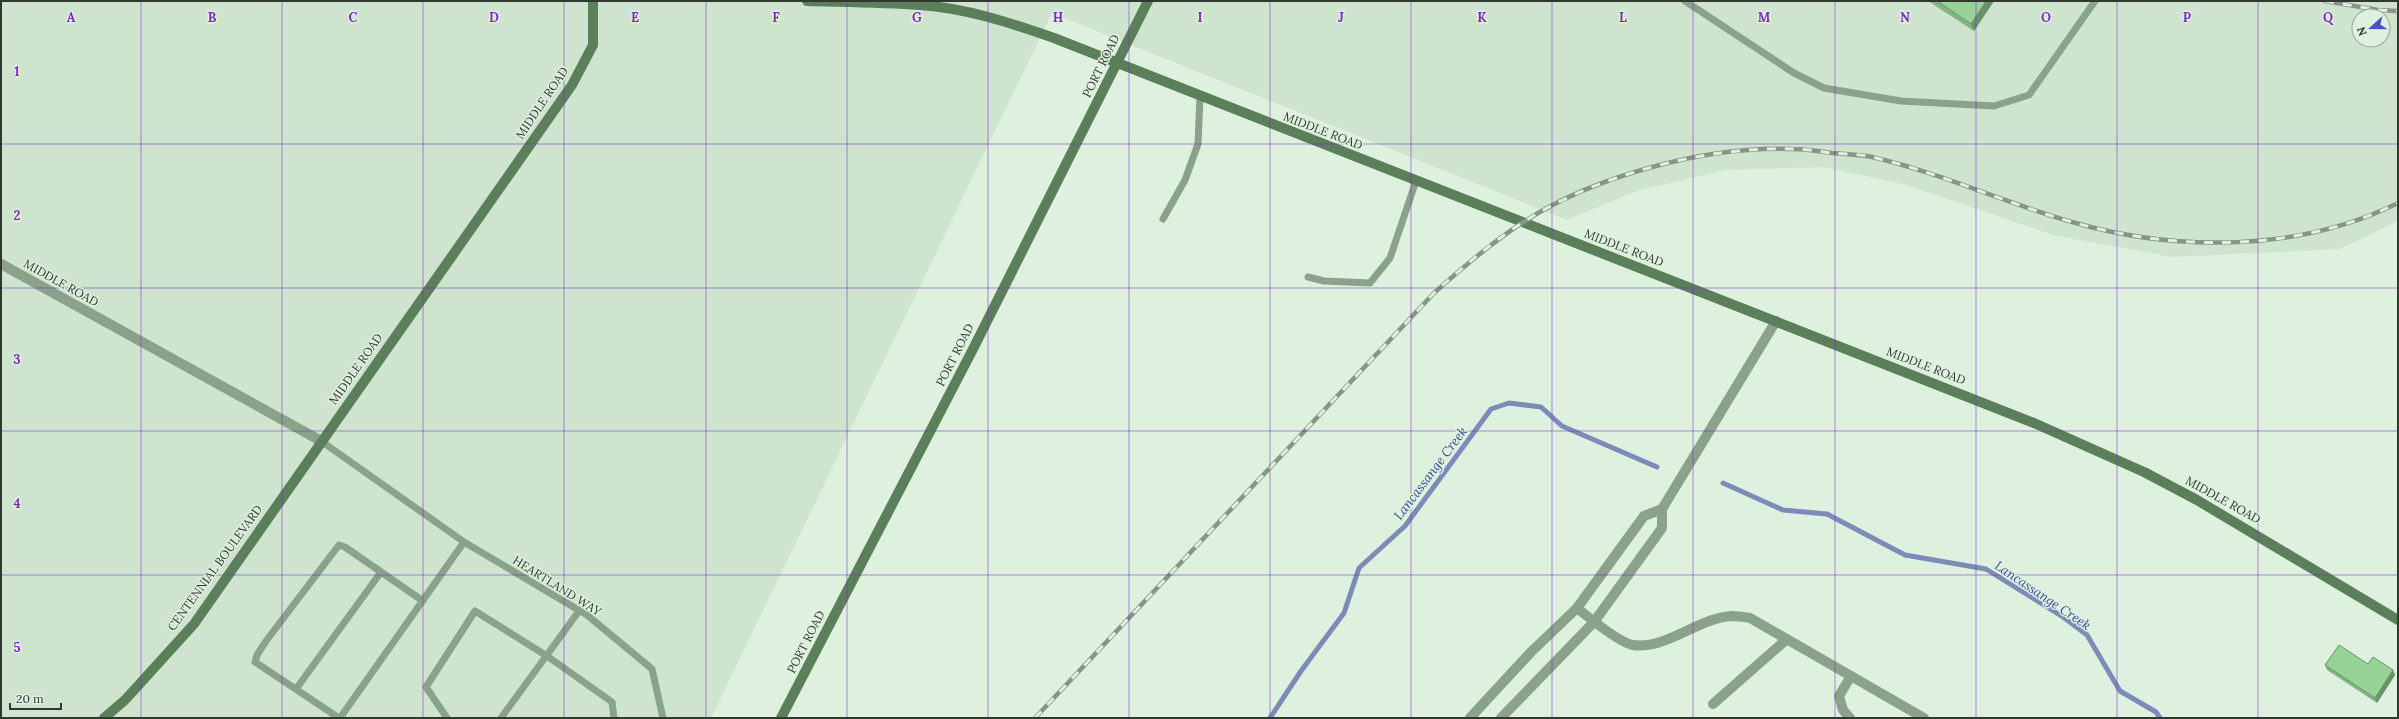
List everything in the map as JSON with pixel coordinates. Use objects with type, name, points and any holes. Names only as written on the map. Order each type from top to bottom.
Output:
[{"type":"main road","name":"MIDDLE ROAD","points":[[321,441],[572,85],[593,45],[593,1]]},
{"type":"main road","name":"MIDDLE ROAD","points":[[806,1],[920,5],[960,11],[1024,28],[2034,423],[2144,472],[2250,530],[2398,620]]},
{"type":"main road","name":"PORT ROAD","points":[[781,718],[976,342],[1148,1]]},
{"type":"main road","name":"CENTENNIAL BOULEVARD","points":[[104,718],[125,700],[194,624],[321,441]]},
{"type":"street","name":"MIDDLE ROAD","points":[[1,264],[321,441]]},
{"type":"street","points":[[1501,718],[1594,622],[1662,528],[1662,509],[1776,321]]},
{"type":"street","points":[[1470,718],[1531,652],[1577,608],[1644,516],[1662,509]]},
{"type":"street","points":[[1577,608],[1594,622],[1631,645],[1648,645],[1694,629],[1712,620],[1731,616],[1750,618],[1924,718]]},
{"type":"street","points":[[1712,704],[1787,639]]},
{"type":"street","points":[[1850,718],[1843,710],[1839,696],[1851,676]]},
{"type":"lane","points":[[1685,1],[1794,73],[1824,88],[1901,101],[1994,106],[2029,95],[2094,1]]},
{"type":"lane","points":[[1163,219],[1185,180],[1198,144],[1200,97]]},
{"type":"lane","points":[[1308,277],[1324,281],[1370,283],[1390,258],[1416,181]]},
{"type":"lane","name":"HEARTLAND WAY","points":[[321,441],[464,542],[580,611],[652,669],[662,718]]},
{"type":"lane","points":[[423,601],[345,547],[339,546],[266,641],[255,662],[340,718],[423,601],[464,542]]},
{"type":"lane","points":[[296,689],[381,572]]},
{"type":"lane","points":[[447,718],[426,687],[476,611],[547,656],[612,702],[614,718]]},
{"type":"lane","points":[[501,718],[580,611]]},
{"type":"shaded area","points":[[1,1],[2398,1],[2398,221],[2340,249],[2172,257],[2053,235],[1907,185],[1824,167],[1727,170],[1639,190],[1567,220],[1052,13],[711,718],[1,718]]},
{"type":"building","points":[[1937,1],[1986,1],[1971,24]]},
{"type":"building","points":[[2339,645],[2368,664],[2373,657],[2393,670],[2375,698],[2325,665]]},
{"type":"waterway","name":"Lancassange Creek","points":[[1270,718],[1301,671],[1344,613],[1359,568],[1405,526],[1491,409],[1509,403],[1541,407],[1562,426],[1657,467]]},
{"type":"waterway","name":"Lancassange Creek","points":[[1723,483],[1783,510],[1827,514],[1905,555],[1986,569],[2063,617],[2087,635],[2120,691],[2156,712],[2160,718]]},
{"type":"railway","points":[[2325,1],[2378,10],[2398,11]]},
{"type":"railway","points":[[1035,718],[1434,293],[1477,256],[1522,223],[1550,206],[1582,191],[1616,178],[1651,167],[1687,159],[1758,149],[1791,149],[1857,155],[1872,157],[1923,171],[2072,222],[2112,232],[2153,239],[2195,242],[2237,242],[2279,238],[2320,231],[2360,219],[2398,203]]}]
